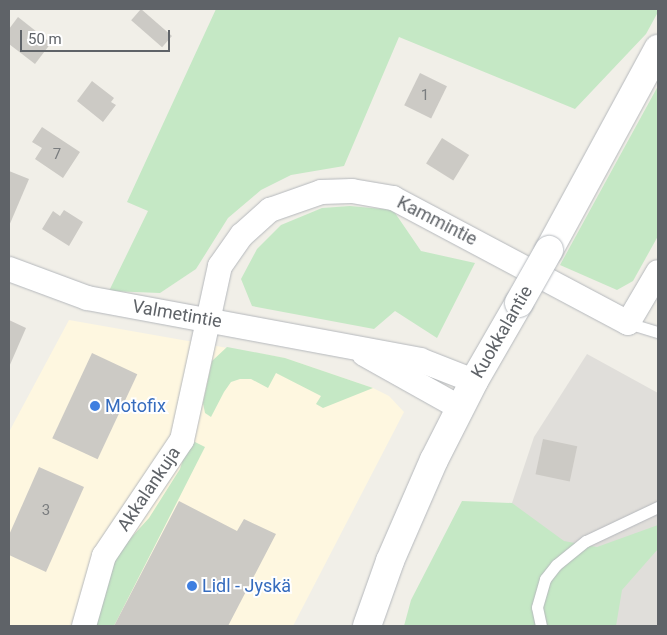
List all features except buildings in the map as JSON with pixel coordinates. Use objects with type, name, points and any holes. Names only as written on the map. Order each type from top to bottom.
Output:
[{"type":"main road","name":"Kuokkalantie","points":[[367,626],[413,504],[459,408],[549,250],[658,49]]},
{"type":"street","name":"Kammintie","points":[[210,319],[220,266],[242,235],[270,210],[321,192],[352,191],[394,198],[628,323]]},
{"type":"street","name":"Valmetintie","points":[[9,269],[87,298],[210,319],[420,360],[474,381]]},
{"type":"street","points":[[628,323],[658,272]]},
{"type":"street","name":"Akkalankuja","points":[[84,626],[104,556],[182,440],[210,319]]},
{"type":"street","name":"Valmetintie","points":[[350,346],[459,408]]},
{"type":"lane","points":[[628,323],[658,332]]},
{"type":"lane","points":[[541,626],[537,607],[544,580],[556,565],[586,541],[658,507]]},
{"type":"shaded area","points":[[69,320],[285,358],[373,388],[389,396],[404,412],[293,626],[9,626],[9,432]]},
{"type":"shaded area","points":[[587,354],[658,393],[658,626],[471,626],[534,437]]},
{"type":"green space","points":[[216,9],[658,9],[658,12],[646,34],[575,109],[399,37],[344,166],[291,175],[261,190],[228,218],[196,269],[160,293],[109,291],[148,211],[127,202]]},
{"type":"green space","points":[[658,86],[658,236],[633,281],[617,290],[560,265]]},
{"type":"green space","points":[[350,206],[393,210],[421,251],[475,263],[437,338],[395,311],[374,329],[252,306],[241,279],[257,249],[281,225],[322,208]]},
{"type":"green space","points":[[227,347],[285,358],[373,388],[323,408],[316,404],[321,396],[276,373],[268,388],[251,379],[240,379],[231,382],[211,417],[205,413],[203,403],[212,361]]},
{"type":"green space","points":[[195,442],[205,447],[114,626],[95,626],[109,574],[119,551],[149,518],[180,469],[187,447]]},
{"type":"green space","points":[[462,501],[512,503],[564,541],[597,547],[658,525],[658,549],[622,590],[616,626],[404,626],[411,600]]},
{"type":"place","name":"Motofix","points":[[95,406]]},
{"type":"place","name":"Lidl - Jyskä","points":[[192,586]]}]
